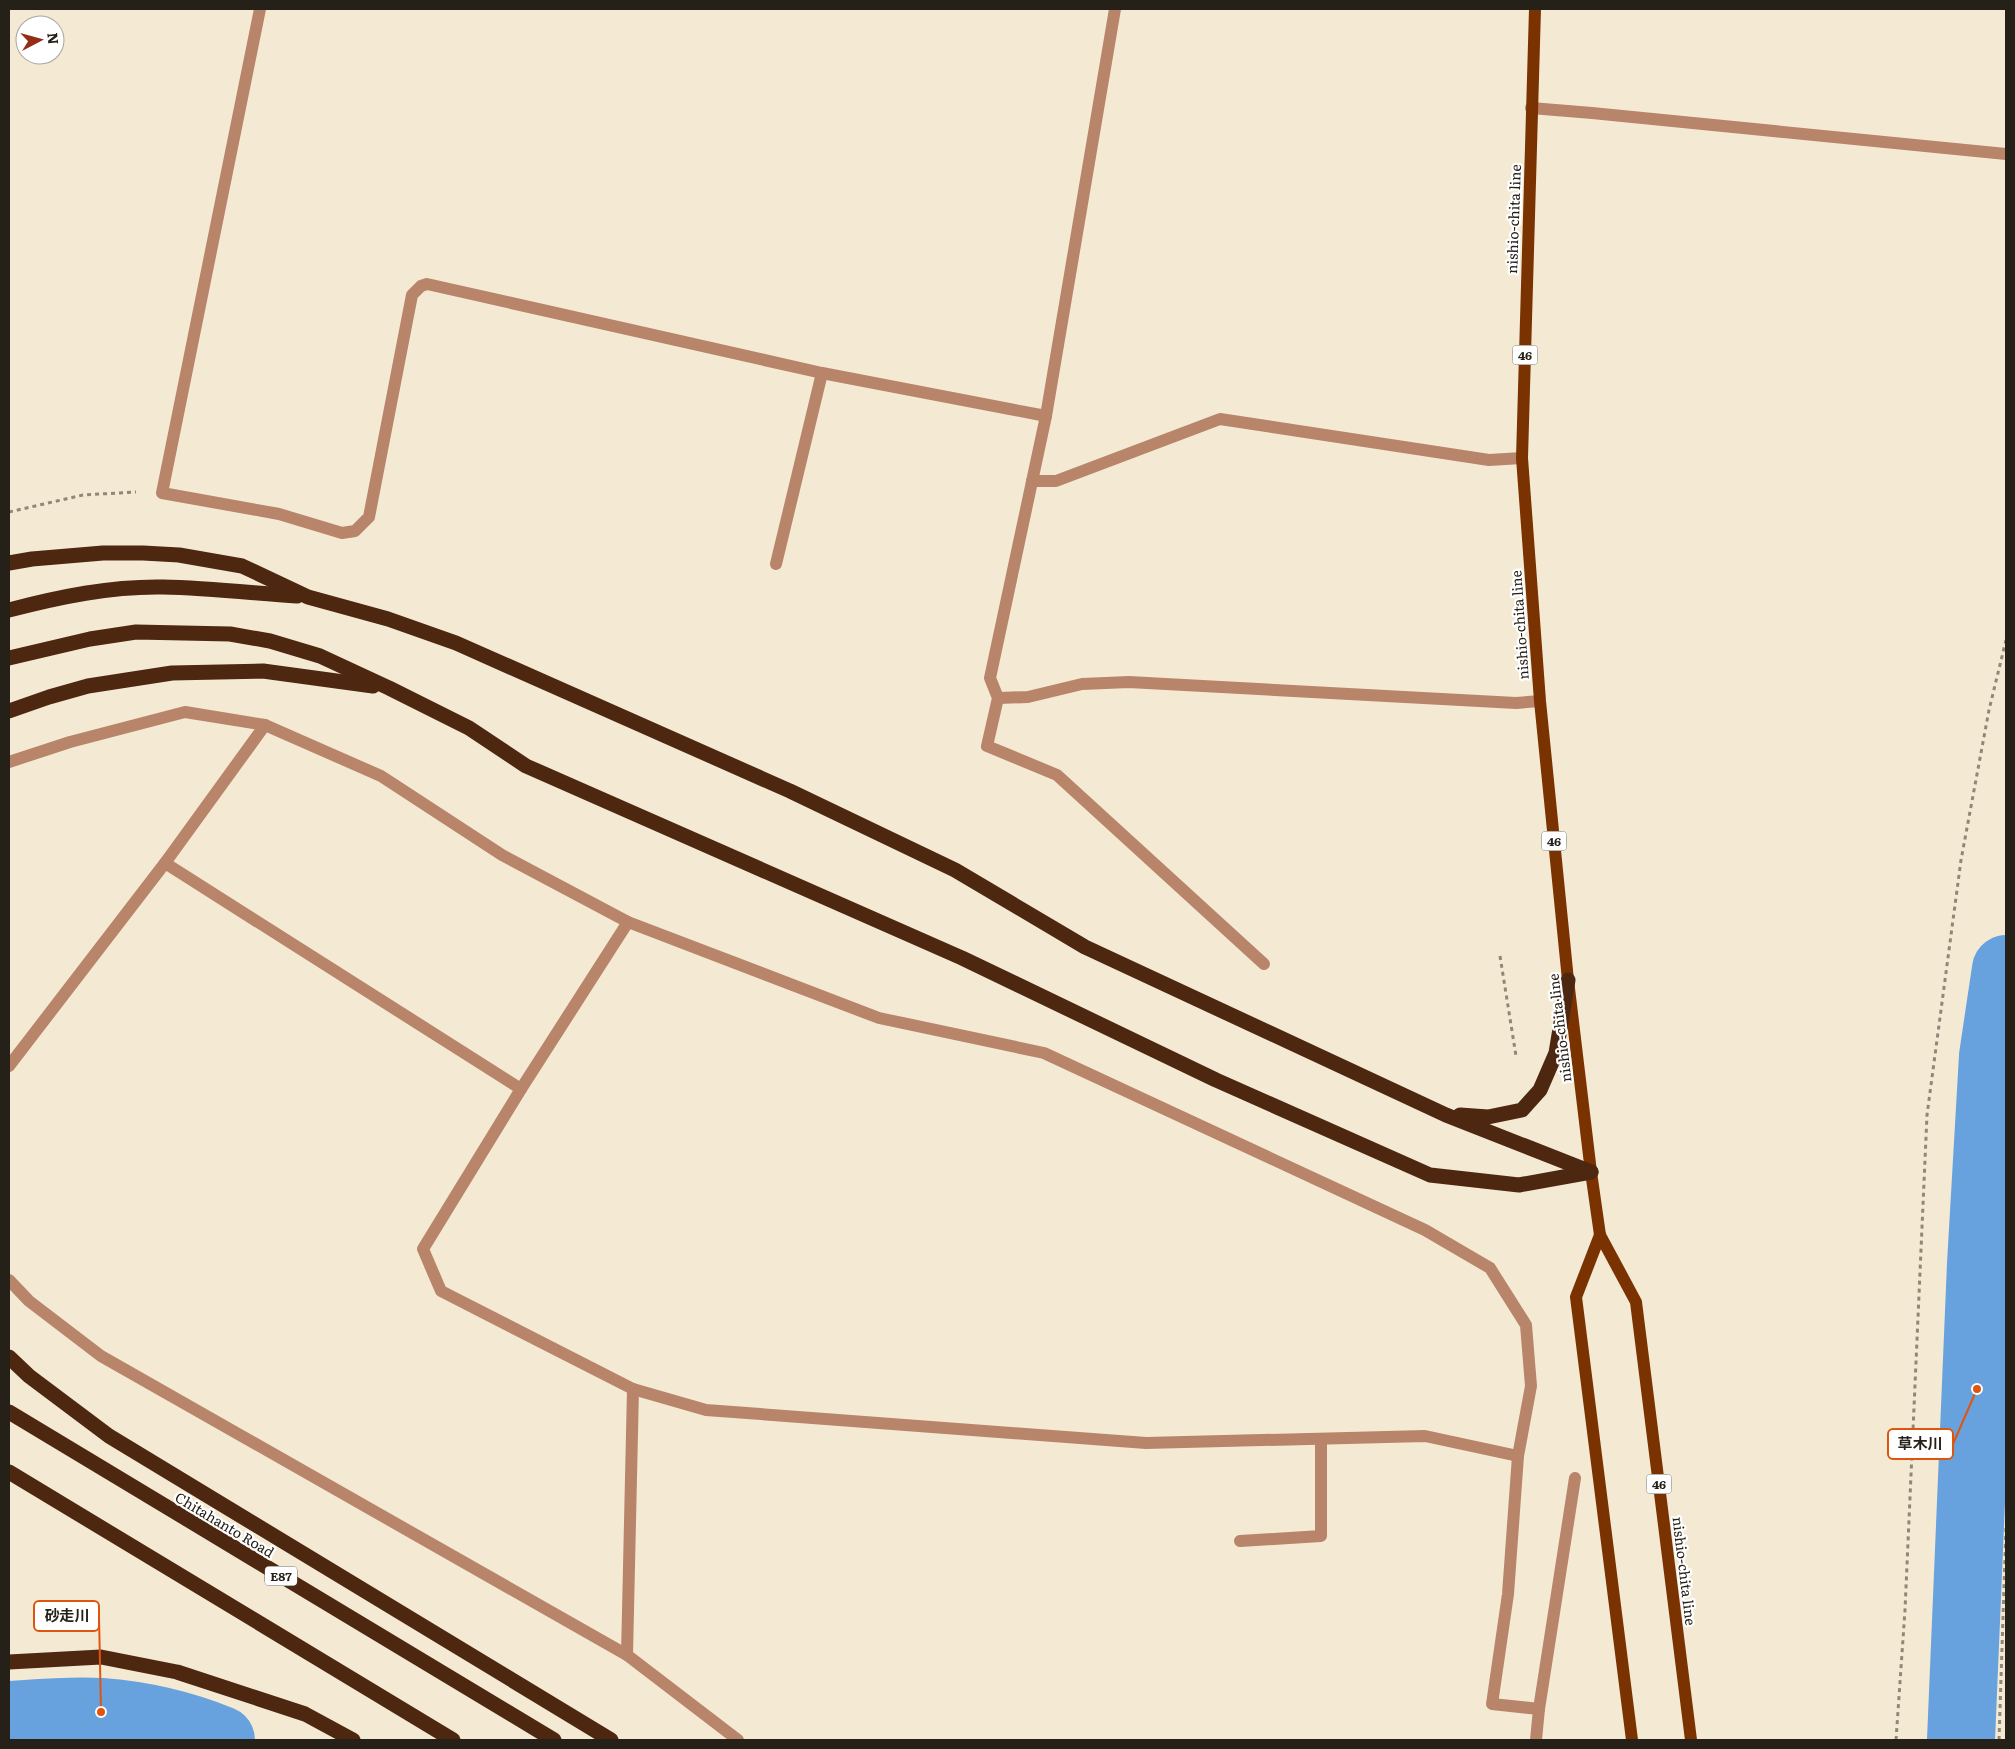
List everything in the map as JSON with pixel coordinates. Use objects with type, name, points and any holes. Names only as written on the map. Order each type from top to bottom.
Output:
[{"type":"highway","points":[[9,563],[32,559],[143,553],[180,555],[242,566],[308,597],[388,619],[456,643],[790,791],[955,870],[1085,947],[1446,1115],[1591,1172]]},
{"type":"highway","points":[[9,610],[58,597],[112,589],[154,587],[308,597]]},
{"type":"highway","points":[[9,658],[90,639],[136,632],[230,634],[270,642],[320,656],[469,728],[526,766],[962,958],[1216,1080],[1430,1175],[1520,1186],[1591,1172]]},
{"type":"highway","points":[[9,711],[88,686],[172,673],[263,671],[389,688]]},
{"type":"highway","points":[[1446,1115],[1488,1117],[1522,1110],[1540,1090],[1556,1053],[1568,980]]},
{"type":"highway","points":[[9,1357],[29,1376],[109,1436],[611,1740]]},
{"type":"highway","name":"Chitahanto Road","points":[[9,1412],[554,1740]]},
{"type":"highway","points":[[9,1472],[453,1740]]},
{"type":"highway","points":[[9,1662],[101,1657],[177,1672],[305,1714],[353,1740]]},
{"type":"main road","name":"nishio-chita line","points":[[1535,9],[1522,458],[1540,701],[1568,980],[1600,1236],[1636,1302],[1691,1740]]},
{"type":"main road","name":"nishio-chita line","points":[[1600,1236],[1576,1297],[1632,1740]]},
{"type":"street","points":[[260,9],[162,493],[279,514],[342,532],[355,531],[363,525],[369,517],[412,295],[423,284],[447,287],[822,373],[1046,416]]},
{"type":"street","points":[[1115,9],[1046,416],[990,678],[998,698],[987,746],[1057,775],[1264,964]]},
{"type":"street","points":[[1531,108],[1592,112],[2006,154]]},
{"type":"street","points":[[776,564],[822,373]]},
{"type":"street","points":[[1032,481],[1056,481],[1220,420],[1489,460],[1522,458]]},
{"type":"street","points":[[998,698],[1028,697],[1082,684],[1129,682],[1516,703],[1540,701]]},
{"type":"street","points":[[9,762],[70,742],[185,712],[265,725],[381,776],[502,856],[628,922],[880,1018],[1044,1053],[1425,1230],[1482,1263],[1490,1268],[1526,1325],[1531,1386],[1518,1456],[1508,1594],[1492,1704],[1539,1709]]},
{"type":"street","points":[[9,1066],[165,863],[265,725]]},
{"type":"street","points":[[165,863],[521,1089]]},
{"type":"street","points":[[628,922],[521,1089],[423,1249],[442,1291],[633,1389],[706,1410],[1146,1443],[1425,1436],[1518,1456]]},
{"type":"street","points":[[9,1280],[29,1301],[101,1356],[627,1655],[738,1740]]},
{"type":"street","points":[[627,1655],[633,1389]]},
{"type":"street","points":[[1240,1541],[1321,1536],[1321,1439]]},
{"type":"street","points":[[1536,1740],[1539,1709],[1575,1478]]},
{"type":"path","points":[[9,512],[83,495],[122,492],[162,493]]},
{"type":"path","points":[[1896,1740],[1906,1601],[1927,1115],[1961,860],[1989,710],[2006,640]]},
{"type":"path","points":[[1500,956],[1516,1056]]},
{"type":"path","points":[[1999,1740],[2006,1526]]},
{"type":"waterway","points":[[1961,1740],[1981,1264],[1993,1056],[2006,969]]},
{"type":"waterway","points":[[9,1715],[78,1711],[116,1713],[162,1722],[221,1740]]},
{"type":"place","name":"草木川","points":[[1977,1389]]},
{"type":"place","name":"砂走川","points":[[101,1712]]}]
